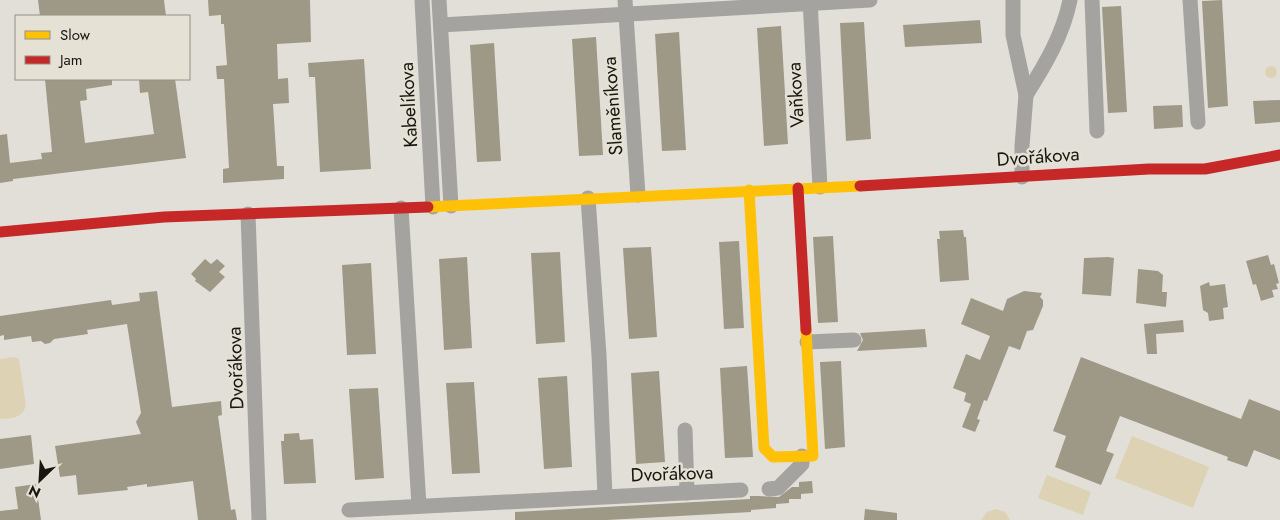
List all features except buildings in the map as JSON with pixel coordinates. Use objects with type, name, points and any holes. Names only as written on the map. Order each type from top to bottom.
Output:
[{"type":"main road","name":"Dvořákova","points":[[0,232],[164,217],[434,207],[1149,169],[1205,168],[1280,155]]},
{"type":"main road","points":[[748,190],[764,448],[773,457],[813,456],[798,188]]},
{"type":"street","name":"Kabelíkova","points":[[422,0],[434,207]]},
{"type":"street","name":"Kabelíkova","points":[[440,0],[451,206]]},
{"type":"street","points":[[441,25],[625,7],[870,0]]},
{"type":"street","points":[[1013,0],[1013,35],[1026,95],[1022,146],[1022,177]]},
{"type":"street","points":[[1026,95],[1051,54],[1067,14],[1070,0]]},
{"type":"street","points":[[1092,0],[1097,131]]},
{"type":"street","points":[[1190,0],[1198,122]]},
{"type":"street","name":"Vaňkova","points":[[810,2],[820,187]]},
{"type":"street","name":"Slaměníkova","points":[[625,7],[638,195]]},
{"type":"street","name":"Dvořákova","points":[[588,198],[599,355],[605,496]]},
{"type":"street","points":[[402,208],[419,506]]},
{"type":"street","name":"Dvořákova","points":[[248,214],[259,520]]},
{"type":"street","points":[[807,342],[854,340]]},
{"type":"street","points":[[685,430],[687,493]]},
{"type":"street","points":[[769,489],[778,488],[802,464],[802,456]]},
{"type":"street","name":"Dvořákova","points":[[349,510],[742,490]]},
{"type":"shaded area","points":[[1269,66],[1273,66],[1277,72],[1273,78],[1269,78],[1265,74],[1265,70]]},
{"type":"shaded area","points":[[14,357],[19,359],[26,406],[19,416],[0,419],[0,359]]},
{"type":"shaded area","points":[[1132,436],[1209,467],[1193,508],[1115,478]]},
{"type":"shaded area","points":[[1047,475],[1091,492],[1083,515],[1038,498]]},
{"type":"shaded area","points":[[996,509],[1005,512],[1010,520],[981,520],[987,512]]},
{"type":"traffic: slow","points":[[428,207],[860,186]]},
{"type":"traffic: slow","points":[[749,190],[764,448],[773,457],[813,456],[806,330]]},
{"type":"traffic: jam","points":[[860,186],[1149,169],[1205,169],[1280,155]]},
{"type":"traffic: jam","points":[[798,188],[806,330]]},
{"type":"traffic: jam","points":[[0,232],[164,217],[428,207]]}]
